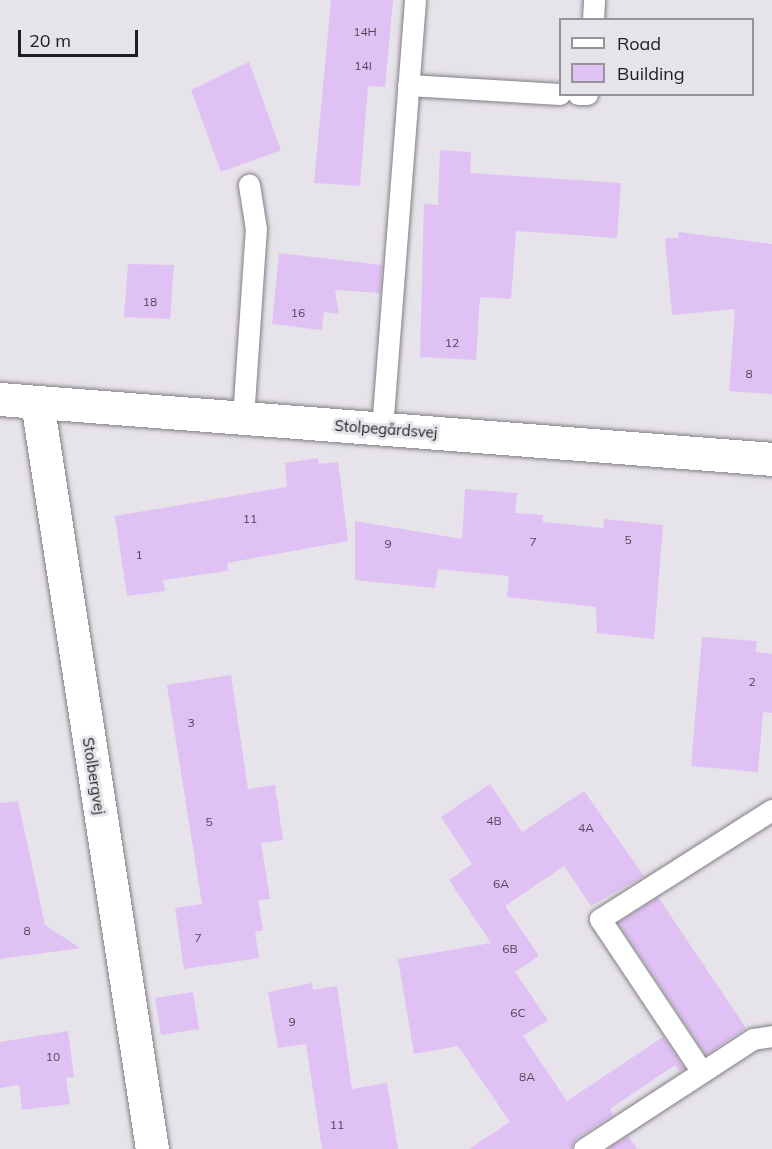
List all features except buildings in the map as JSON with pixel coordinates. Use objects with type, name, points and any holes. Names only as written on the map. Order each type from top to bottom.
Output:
[{"type":"street","name":"Stolpegårdsvej","points":[[0,399],[772,459]]},
{"type":"street","name":"Stolbergvej","points":[[37,402],[152,1149]]},
{"type":"lane","points":[[382,429],[415,0]]},
{"type":"lane","points":[[593,18],[594,0]]},
{"type":"lane","points":[[408,85],[559,94]]},
{"type":"lane","points":[[243,418],[256,229],[249,185]]},
{"type":"lane","points":[[702,1072],[600,919],[772,810]]},
{"type":"lane","points":[[584,1149],[753,1039],[772,1036]]}]
